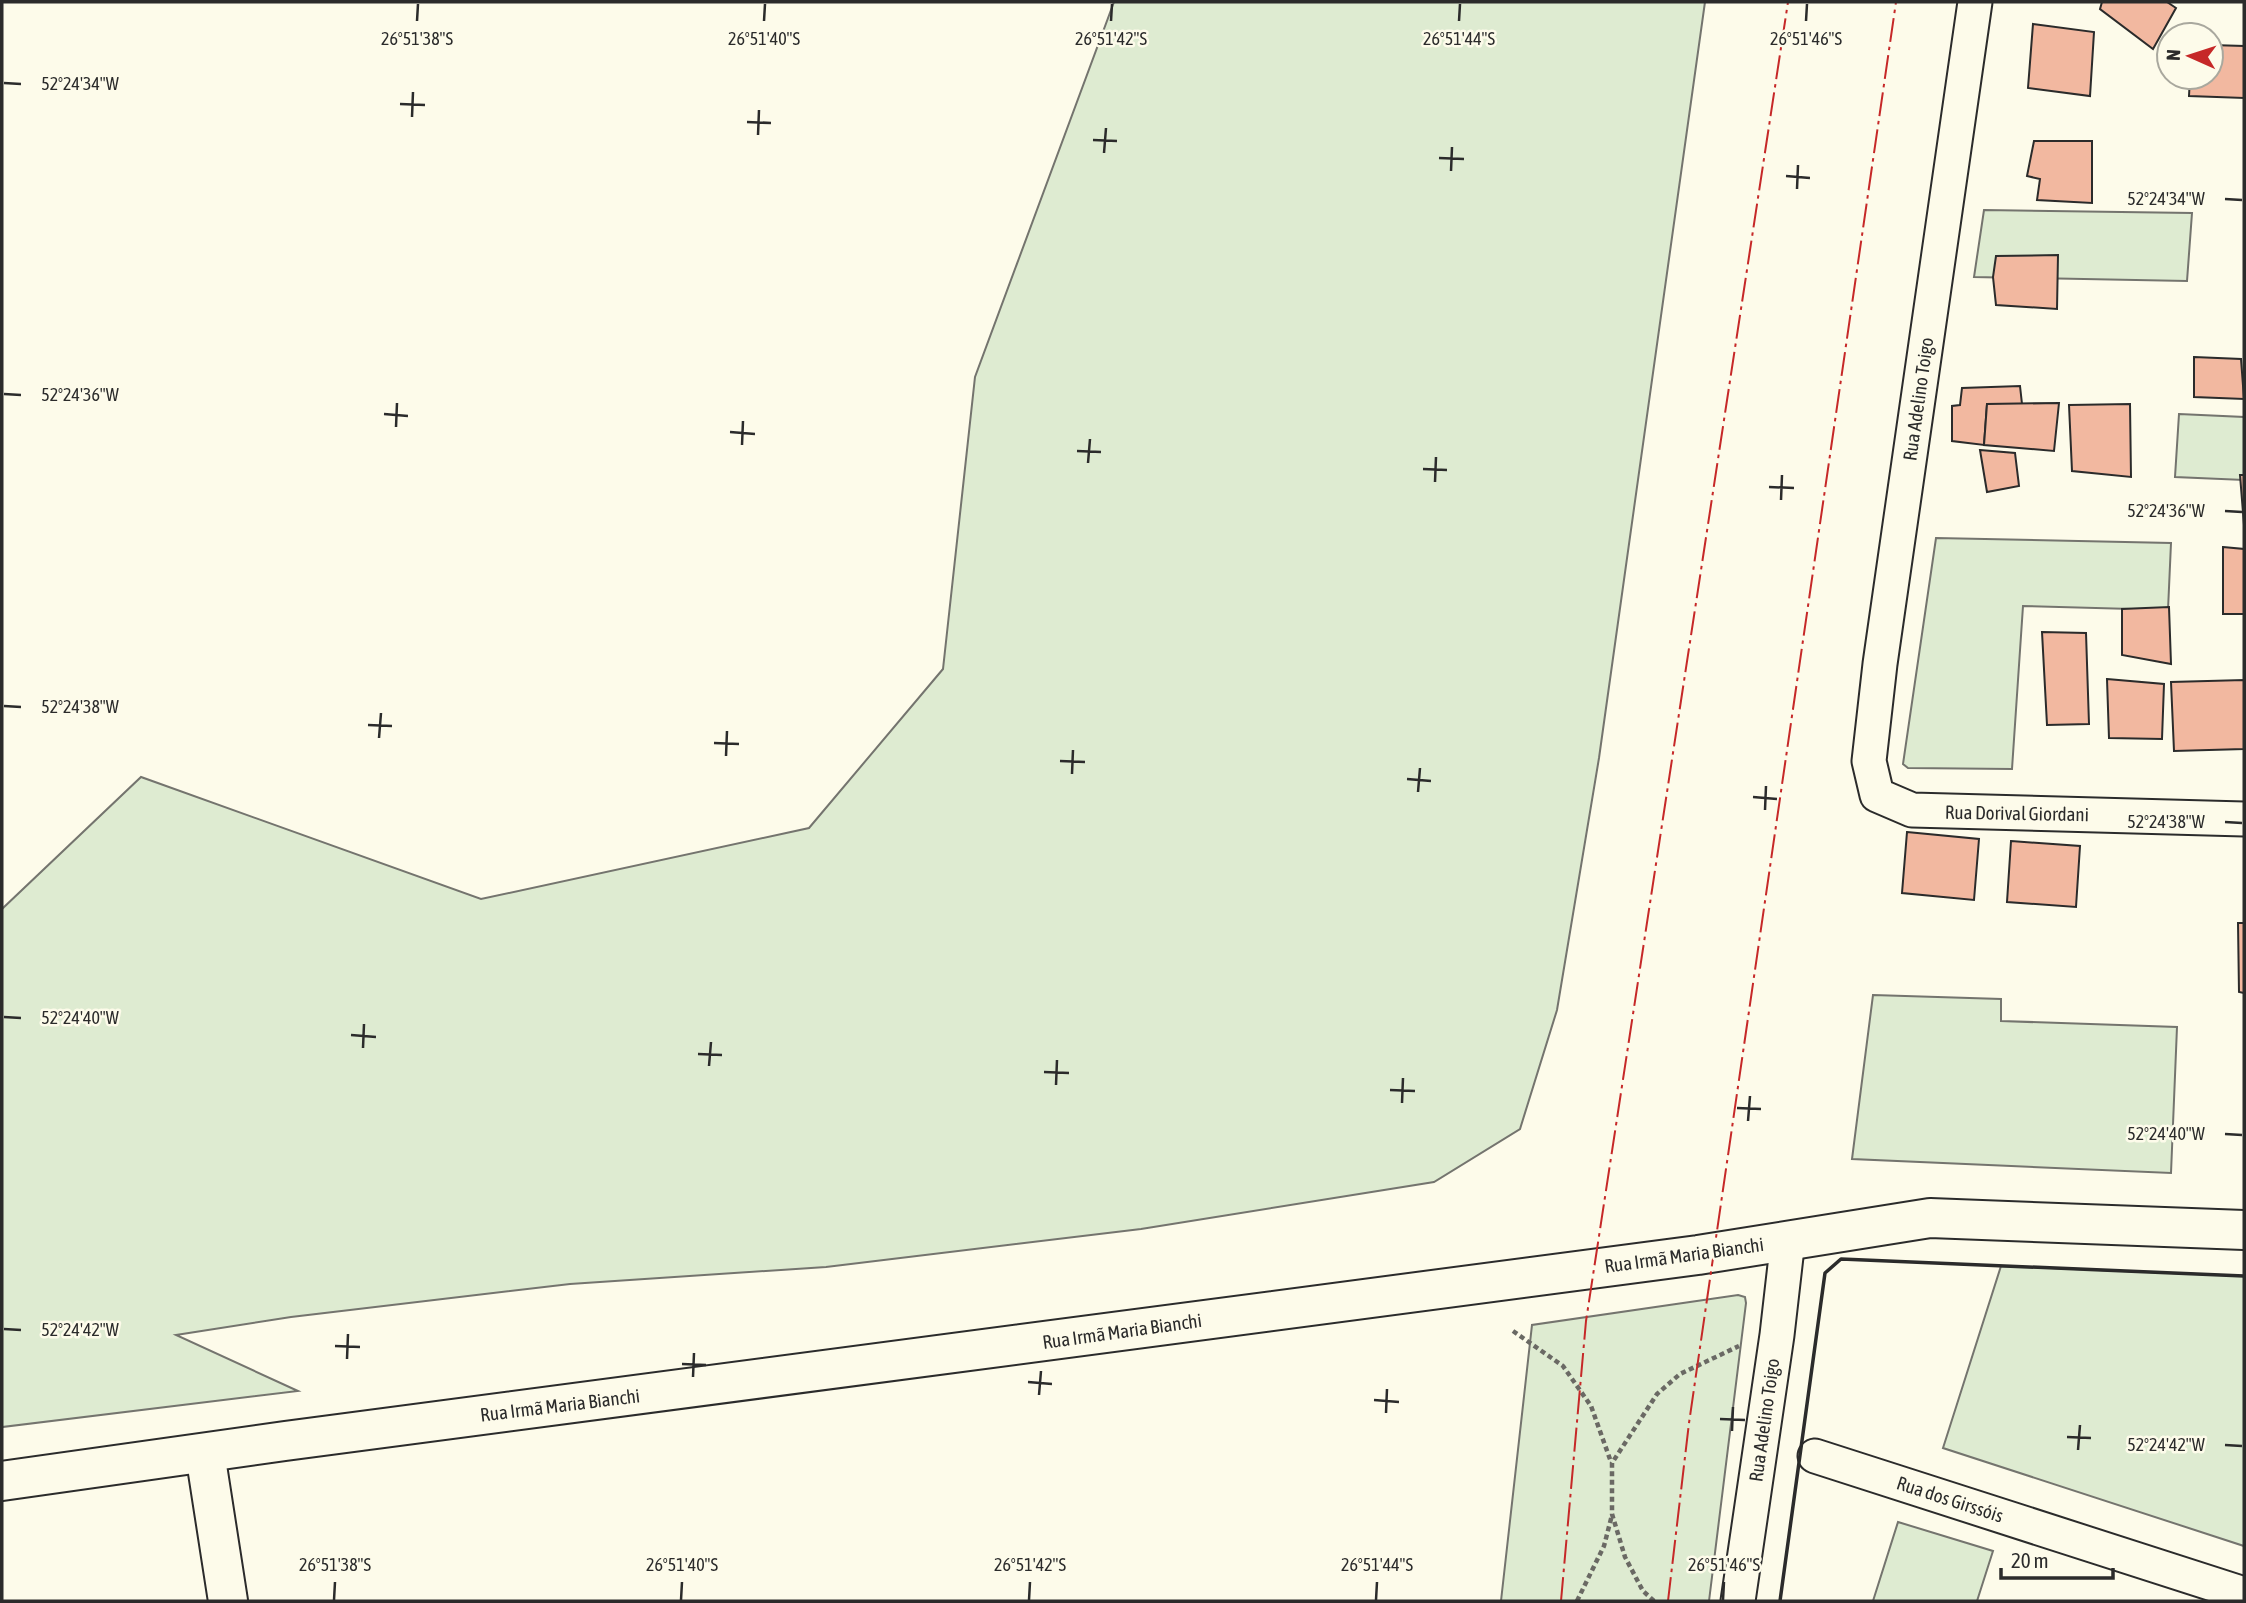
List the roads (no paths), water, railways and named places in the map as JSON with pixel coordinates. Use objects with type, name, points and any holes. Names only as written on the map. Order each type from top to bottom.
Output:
[{"type":"street","name":"Rua Adelino Toigo","points":[[1877,795],[1869,761],[1880,664],[1975,2]]},
{"type":"street","name":"Rua Dorival Giordani","points":[[1877,795],[1912,810],[2244,819]]},
{"type":"street","name":"Rua Irmã Maria Bianchi","points":[[2,1481],[1698,1255],[1930,1219],[2244,1230]]},
{"type":"street","name":"Rua Adelino Toigo","points":[[1738,1601],[1777,1335],[1788,1239]]},
{"type":"street","points":[[205,1453],[228,1601]]},
{"type":"street","name":"Rua dos Girssóis","points":[[1815,1456],[2244,1594]]}]
